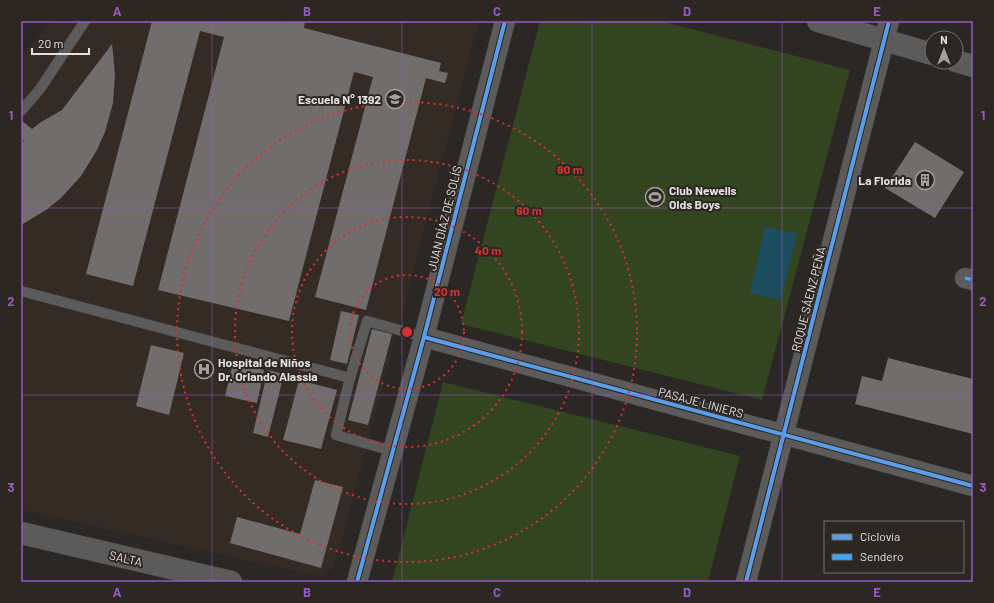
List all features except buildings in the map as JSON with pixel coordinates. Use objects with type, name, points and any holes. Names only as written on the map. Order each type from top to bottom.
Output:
[{"type":"street","name":"JUAN DÍAZ DE SOLÍS","points":[[357,582],[424,337],[505,21]]},
{"type":"street","points":[[818,21],[887,30],[924,50]]},
{"type":"street","name":"ROQUE SÁENZ PEÑA","points":[[746,582],[887,30]]},
{"type":"street","name":"PASAJE LINIERS","points":[[424,337],[973,486]]},
{"type":"street","name":"SALTA","points":[[21,533],[183,577],[231,582]]},
{"type":"lane","points":[[21,111],[40,89],[85,21]]},
{"type":"lane","points":[[21,290],[350,378]]},
{"type":"lane","points":[[393,451],[336,435],[350,378],[367,321],[424,337]]},
{"type":"shaded area","name":"Hospital de Niños Dr. Orlando Alassia","points":[[52,21],[479,21],[341,544],[332,569],[316,576],[21,510],[21,56]]},
{"type":"green space","name":"Club Newells Olds Boys","points":[[540,21],[660,21],[850,70],[762,400],[461,324]]},
{"type":"green space","points":[[443,382],[740,456],[708,582],[392,582]]},
{"type":"water","points":[[765,227],[797,234],[781,300],[750,293]]},
{"type":"marked path","points":[[965,278],[973,280]]},
{"type":"cycle path","points":[[357,582],[424,337],[505,21]]},
{"type":"cycle path","points":[[746,582],[889,21]]},
{"type":"cycle path","points":[[424,337],[973,486]]},
{"type":"place","name":"Escuela N° 1392","points":[[395,99]]},
{"type":"place","name":"La Florida","points":[[925,180]]},
{"type":"place","name":"Club Newells Olds Boys","points":[[655,197]]},
{"type":"place","name":"Hospital de Niños Dr. Orlando Alassia","points":[[204,369]]}]
